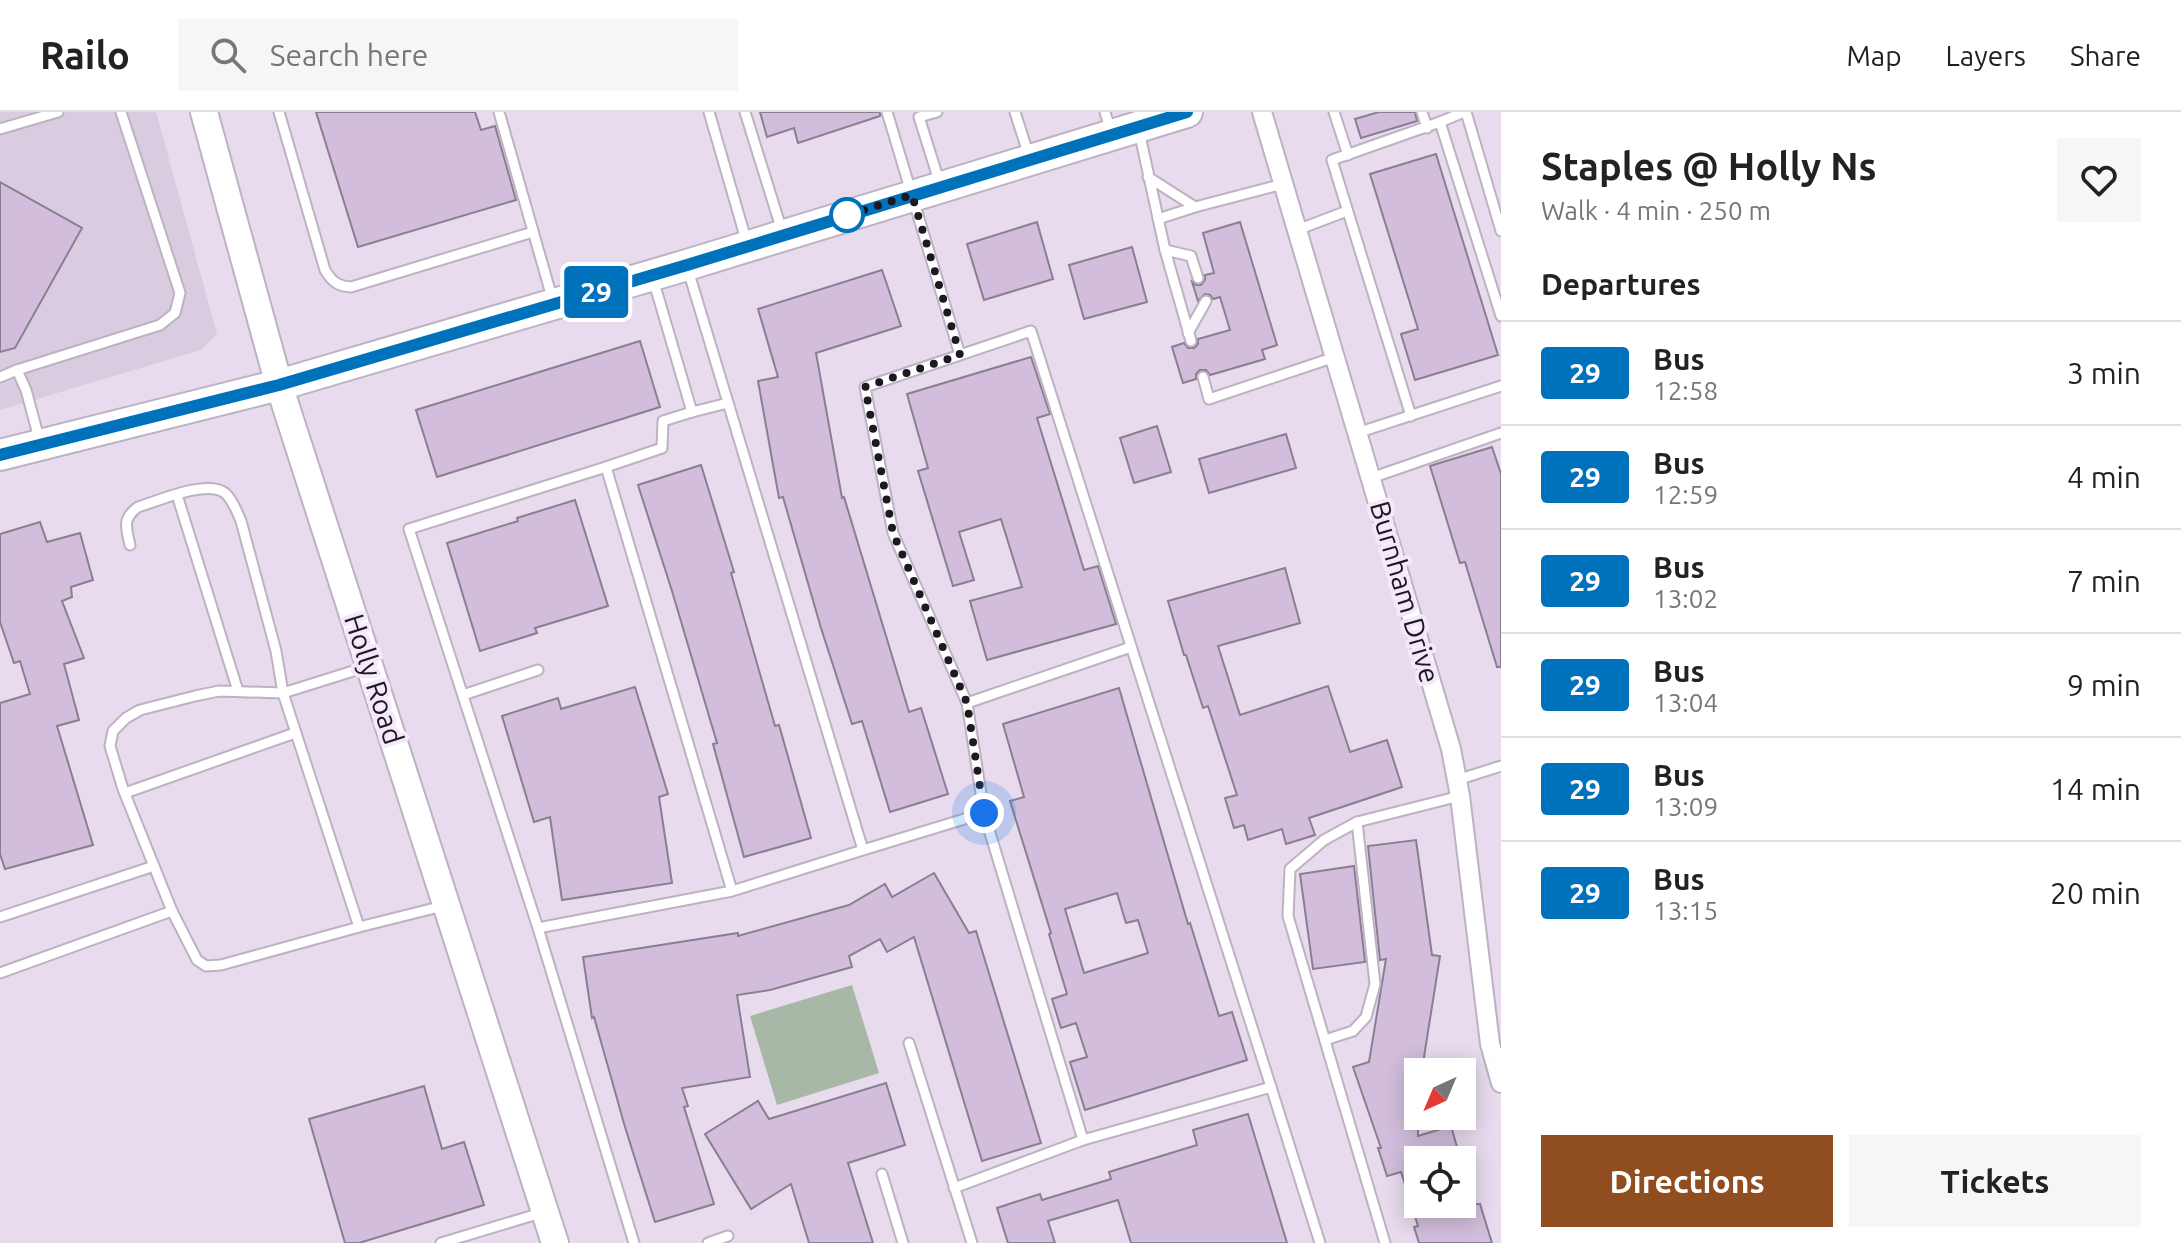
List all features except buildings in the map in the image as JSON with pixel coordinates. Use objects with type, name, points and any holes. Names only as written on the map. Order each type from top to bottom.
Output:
[{"type":"main road","name":"Holly Road","points":[[204,112],[279,385],[555,1243]]},
{"type":"main road","points":[[1,452],[40,446],[279,385],[652,276],[1030,160],[1118,124],[1187,112]]},
{"type":"street","name":"Burnham Drive","points":[[1262,112],[1451,749],[1490,1044],[1501,1083]]},
{"type":"lane","points":[[0,129],[58,112]]},
{"type":"lane","points":[[0,377],[160,325],[175,313],[180,293],[121,112]]},
{"type":"lane","points":[[279,112],[325,270],[331,281],[351,287],[533,232]]},
{"type":"lane","points":[[499,112],[554,304]]},
{"type":"lane","points":[[709,112],[748,247]]},
{"type":"lane","points":[[745,112],[783,236]]},
{"type":"lane","points":[[887,112],[927,191]]},
{"type":"lane","points":[[937,112],[918,114],[927,191],[960,355]]},
{"type":"lane","points":[[1015,112],[1030,160]]},
{"type":"lane","points":[[1335,112],[1348,155]]},
{"type":"lane","points":[[1422,112],[1427,128]]},
{"type":"lane","points":[[1411,416],[1332,160],[1465,112],[1501,231]]},
{"type":"lane","points":[[1440,122],[1501,316]]},
{"type":"lane","points":[[1118,124],[1148,177],[1190,337],[1206,301]]},
{"type":"lane","points":[[1148,177],[1195,207]]},
{"type":"lane","points":[[1158,219],[1283,184]]},
{"type":"lane","points":[[1297,230],[1347,211]]},
{"type":"lane","points":[[1165,250],[1191,256],[1198,278]]},
{"type":"lane","points":[[687,265],[863,850]]},
{"type":"lane","points":[[652,276],[692,412]]},
{"type":"lane","points":[[1083,1140],[984,813],[967,703],[893,533],[865,387],[1031,331],[1320,1243]]},
{"type":"lane","points":[[1203,377],[1209,399],[1335,357]]},
{"type":"lane","points":[[17,370],[26,390],[40,446]]},
{"type":"lane","points":[[1357,433],[1501,386]]},
{"type":"lane","points":[[634,1243],[538,928],[409,529],[662,448],[663,421],[728,403]]},
{"type":"lane","points":[[1371,478],[1501,433]]},
{"type":"lane","points":[[606,467],[732,891]]},
{"type":"lane","points":[[130,545],[126,524],[129,514],[138,507],[210,487],[224,492],[233,503],[241,521],[276,651],[283,693],[359,927]]},
{"type":"lane","points":[[177,495],[238,691]]},
{"type":"lane","points":[[967,703],[1131,647]]},
{"type":"lane","points":[[369,666],[283,693],[219,691],[140,710],[113,731],[110,746],[125,793],[172,911],[197,960],[206,966],[221,965],[446,906]]},
{"type":"lane","points":[[463,695],[538,670]]},
{"type":"lane","points":[[174,688],[178,700]]},
{"type":"lane","points":[[125,793],[295,733]]},
{"type":"lane","points":[[1385,1243],[1288,916],[1290,869],[1324,840],[1357,822],[1458,788],[1501,766]]},
{"type":"lane","points":[[538,928],[732,891],[984,813]]},
{"type":"lane","points":[[1325,1040],[1353,1031],[1366,1017],[1375,984],[1357,822]]},
{"type":"lane","points":[[0,917],[154,866]]},
{"type":"lane","points":[[0,973],[172,911]]},
{"type":"lane","points":[[909,1043],[972,1243]]},
{"type":"lane","points":[[954,1188],[1083,1140],[1271,1087]]},
{"type":"lane","points":[[882,1174],[903,1243]]},
{"type":"lane","points":[[441,1243],[545,1212]]},
{"type":"lane","points":[[708,1243],[728,1236]]},
{"type":"shaded area","points":[[0,112],[156,112],[217,334],[201,350],[0,410]]},
{"type":"green space","points":[[852,985],[879,1073],[777,1105],[750,1016]]},
{"type":"bus line","name":"29","points":[[0,455],[279,385],[687,265],[1187,112]]},
{"type":"route","points":[[847,215],[835,219],[912,195],[960,355],[865,387],[893,533],[967,703],[984,813]]}]
